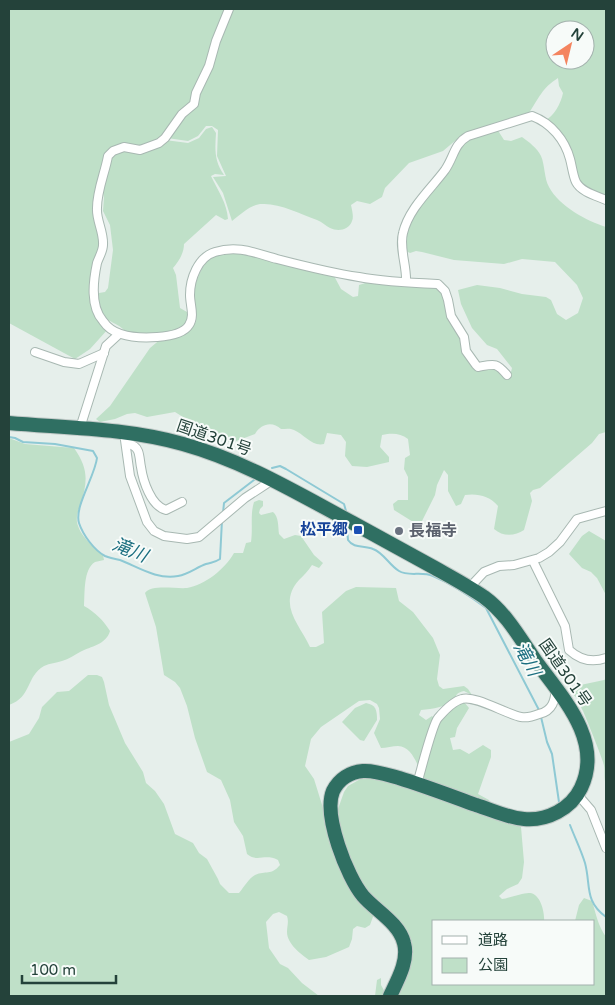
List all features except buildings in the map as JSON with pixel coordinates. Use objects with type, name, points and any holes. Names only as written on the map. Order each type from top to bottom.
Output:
[{"type":"highway","name":"国道301号","points":[[9,423],[80,428],[125,438],[163,439],[236,462],[274,479],[484,597],[499,610],[567,703],[581,728],[588,753],[588,763],[585,778],[578,794],[569,804],[552,815],[523,819],[503,814],[393,776],[370,771],[349,774],[337,784],[330,798],[330,807],[333,827],[351,878],[362,895],[397,930],[404,944],[405,956],[402,969],[390,996]]},
{"type":"street","points":[[229,9],[216,41],[209,66],[196,92],[194,104],[182,114],[160,142],[140,150],[124,147],[113,151],[108,156],[96,207],[103,247],[97,263],[94,300],[97,312],[102,320],[120,334],[141,337],[170,336],[185,330],[189,326],[192,316],[190,293],[194,276],[202,260],[214,252],[235,249],[245,250],[359,277],[438,284],[442,287],[448,300],[451,316],[464,338],[466,351],[476,365],[480,367],[494,364],[499,366],[507,375]]},
{"type":"street","points":[[406,282],[407,273],[402,238],[404,229],[423,197],[448,166],[456,147],[468,136],[532,116],[550,127],[562,141],[579,186],[606,200]]},
{"type":"street","points":[[80,428],[106,346],[120,334]]},
{"type":"street","points":[[36,352],[64,362],[79,364],[104,353]]},
{"type":"street","points":[[125,438],[130,476],[147,522],[154,531],[164,536],[187,539],[199,537],[245,498],[274,479]]},
{"type":"street","points":[[125,438],[138,451],[141,469],[150,495],[160,508],[166,510],[182,502]]},
{"type":"street","points":[[469,588],[484,572],[499,566],[533,561],[549,552],[577,519],[606,511]]},
{"type":"street","points":[[533,561],[565,626],[569,650],[578,657],[589,661],[606,658]]},
{"type":"street","points":[[417,784],[437,719],[452,704],[461,699],[470,699],[523,717],[548,712],[553,705],[556,687]]},
{"type":"street","points":[[578,794],[592,810],[606,848]]},
{"type":"green space","points":[[9,9],[228,9],[194,101],[164,138],[147,145],[112,150],[95,202],[101,242],[92,293],[108,329],[90,349],[75,359],[9,323]]},
{"type":"green space","points":[[230,9],[606,9],[606,198],[580,184],[569,154],[544,121],[554,113],[562,97],[563,93],[559,86],[558,78],[544,90],[529,113],[471,134],[462,135],[443,151],[409,163],[385,188],[382,197],[370,204],[357,201],[351,205],[353,215],[351,224],[340,230],[330,228],[319,221],[290,209],[269,204],[258,204],[246,210],[232,221],[223,193],[213,177],[226,176],[217,156],[218,130],[212,126],[206,126],[198,136],[188,141],[167,138],[192,107]]},
{"type":"green space","points":[[212,127],[216,133],[215,150],[217,160],[224,175],[215,174],[211,176],[224,202],[228,219],[225,220],[216,215],[184,244],[181,257],[173,268],[176,275],[180,308],[187,312],[187,321],[182,327],[165,333],[143,334],[126,332],[102,315],[97,301],[99,293],[105,292],[108,288],[113,250],[110,225],[103,211],[104,198],[102,187],[109,157],[124,149],[139,151],[165,140],[188,143],[199,138],[206,129]]},
{"type":"green space","points":[[497,129],[504,140],[511,141],[522,137],[533,145],[541,156],[547,183],[559,200],[574,212],[606,227],[606,432],[599,434],[592,443],[540,488],[530,493],[532,501],[524,530],[517,534],[509,535],[494,529],[498,506],[483,496],[465,495],[461,504],[456,506],[448,491],[448,475],[444,470],[437,485],[435,495],[421,523],[418,525],[394,510],[393,504],[398,500],[408,500],[408,477],[404,469],[405,458],[410,455],[408,439],[399,435],[382,435],[380,447],[389,457],[389,462],[367,467],[352,466],[345,456],[346,442],[341,435],[327,433],[324,444],[316,444],[292,429],[281,429],[278,426],[267,424],[260,427],[255,434],[231,443],[222,437],[205,431],[175,412],[147,417],[135,413],[127,414],[100,422],[96,419],[110,406],[150,348],[162,338],[184,332],[196,322],[194,292],[199,274],[213,254],[233,251],[333,274],[341,289],[353,297],[358,296],[359,285],[372,281],[438,286],[443,292],[475,366],[494,366],[507,376],[512,368],[497,349],[487,345],[472,328],[461,304],[458,290],[477,285],[546,297],[551,300],[557,314],[566,320],[578,313],[583,298],[577,285],[555,262],[522,259],[504,264],[454,260],[416,251],[410,253],[406,251],[403,239],[408,223],[463,141]]},
{"type":"green space","points":[[9,438],[25,444],[74,448],[79,455],[86,481],[77,514],[78,527],[91,545],[103,555],[104,560],[95,562],[88,570],[85,582],[84,606],[105,623],[110,631],[102,642],[65,660],[48,664],[38,670],[22,697],[9,705]]},
{"type":"green space","points":[[263,501],[263,506],[259,513],[261,515],[273,512],[275,514],[279,534],[284,539],[295,535],[301,536],[314,555],[323,563],[319,568],[312,565],[293,589],[290,598],[292,615],[310,647],[316,647],[324,643],[322,612],[346,591],[356,587],[396,588],[399,601],[413,612],[433,638],[440,655],[437,679],[439,686],[443,689],[464,686],[472,695],[462,691],[456,695],[455,700],[447,704],[421,710],[419,715],[426,720],[432,716],[435,720],[420,770],[417,762],[406,748],[398,746],[381,748],[374,733],[380,719],[379,708],[377,704],[370,700],[359,701],[321,727],[311,739],[305,766],[314,779],[337,853],[374,914],[370,925],[365,928],[357,926],[353,929],[349,947],[326,957],[309,960],[289,941],[287,916],[279,912],[273,914],[266,922],[269,948],[280,964],[288,968],[302,983],[319,996],[9,996],[9,742],[29,734],[39,718],[42,707],[57,692],[69,691],[88,675],[102,677],[109,705],[125,743],[143,772],[146,783],[155,791],[164,804],[175,834],[193,843],[199,853],[207,859],[220,884],[229,893],[239,893],[253,876],[271,872],[280,865],[278,860],[273,858],[255,858],[247,854],[243,836],[234,822],[230,800],[221,780],[207,772],[180,688],[175,682],[164,675],[156,627],[145,593],[152,589],[187,588],[201,584],[220,570],[234,553],[243,553],[246,543],[251,542],[253,507],[254,502]]},
{"type":"green space","points":[[589,531],[606,541],[606,595],[597,578],[591,572],[582,568],[569,554],[582,536]]},
{"type":"green space","points":[[606,679],[606,785],[603,762],[579,701],[572,693],[571,687]]},
{"type":"green space","points":[[462,702],[469,708],[457,728],[455,737],[450,738],[453,750],[460,749],[469,754],[483,745],[491,750],[491,757],[478,794],[489,800],[489,804],[420,780],[441,717]]},
{"type":"green space","points":[[366,703],[375,708],[377,720],[364,741],[360,740],[342,722],[355,708]]},
{"type":"green space","points":[[364,777],[383,778],[521,827],[524,862],[522,878],[518,884],[507,889],[499,896],[502,899],[524,893],[534,894],[542,905],[544,920],[432,920],[432,985],[595,985],[595,920],[575,920],[579,905],[584,898],[592,901],[599,924],[606,937],[606,996],[395,996],[410,950],[359,884],[338,828],[338,809],[348,786]]},
{"type":"green space","points":[[381,978],[381,985],[386,994],[385,996],[375,996],[377,980]]},
{"type":"waterway","name":"滝川","points":[[9,437],[23,442],[55,444],[93,451],[97,458],[78,516],[79,523],[89,542],[105,556],[120,560],[155,575],[170,577],[182,575],[220,559],[222,520]]},
{"type":"waterway","name":"滝川","points":[[272,468],[280,466],[286,469],[344,504],[346,511]]},
{"type":"waterway","name":"滝川","points":[[223,513],[224,503],[254,480]]},
{"type":"waterway","name":"滝川","points":[[347,527],[348,540],[353,545],[377,551],[403,573],[424,574],[440,579],[461,590],[486,608],[540,712]]},
{"type":"waterway","name":"滝川","points":[[541,717],[552,754],[559,802]]},
{"type":"waterway","name":"滝川","points":[[570,825],[585,863],[591,899],[594,905],[606,917]]},
{"type":"place","name":"松平郷","points":[[358,530]]},
{"type":"place","name":"長福寺","points":[[399,531]]}]
